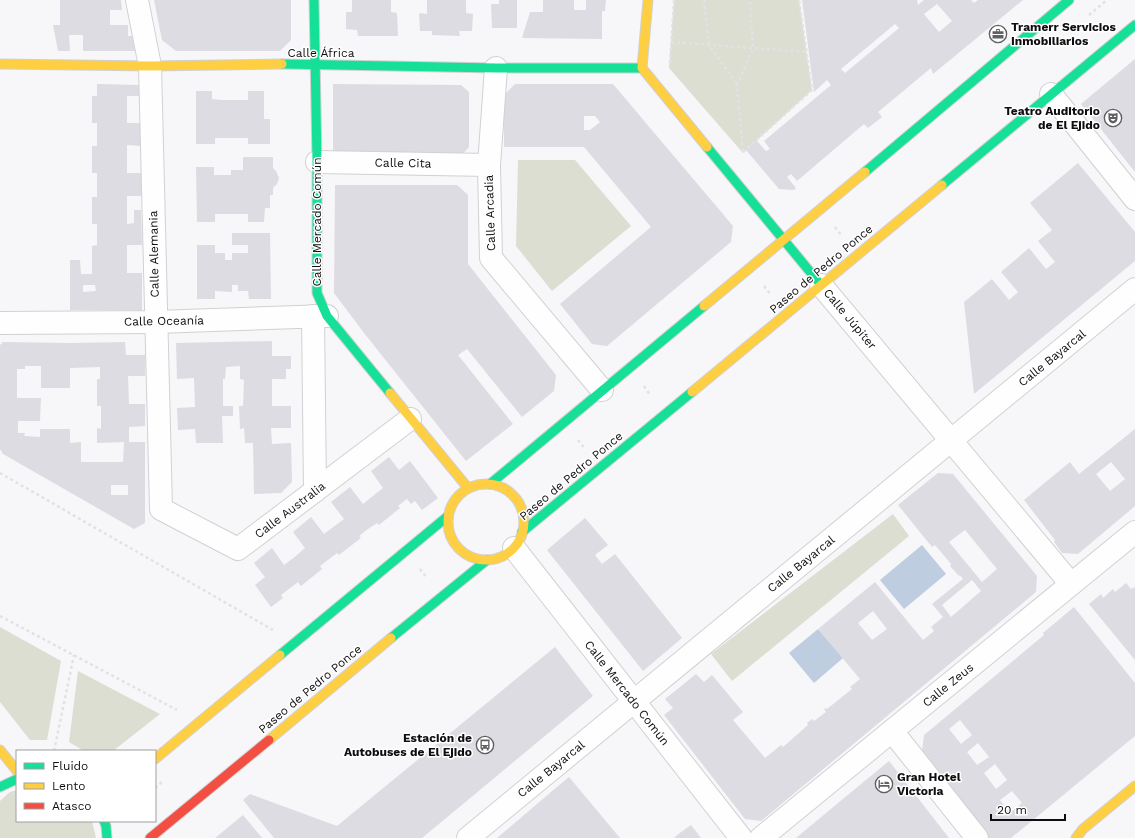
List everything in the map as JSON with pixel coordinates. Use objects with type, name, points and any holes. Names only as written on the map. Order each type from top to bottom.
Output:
[{"type":"main road","name":"Calle Mercado Común","points":[[314,0],[317,162],[317,293],[320,316],[410,418],[468,488]]},
{"type":"main road","points":[[642,68],[648,0]]},
{"type":"main road","points":[[490,484],[784,240],[1069,0]]},
{"type":"main road","name":"Paseo de Pedro Ponce","points":[[518,540],[666,414],[1135,25]]},
{"type":"main road","name":"Calle África","points":[[0,64],[150,66],[315,64],[496,68],[642,68]]},
{"type":"main road","name":"Calle Júpiter","points":[[642,68],[821,285]]},
{"type":"main road","points":[[479,484],[490,484],[502,488],[513,495],[520,506],[524,519],[518,540],[506,554],[487,560],[476,559],[466,555],[457,547],[451,538],[448,527],[448,516],[452,505],[459,495],[468,488],[479,484]]},
{"type":"main road","points":[[156,758],[448,516]]},
{"type":"main road","name":"Paseo de Pedro Ponce","points":[[150,838],[487,560]]},
{"type":"main road","points":[[0,750],[16,770]]},
{"type":"main road","points":[[0,787],[16,779]]},
{"type":"main road","points":[[1080,835],[1135,786]]},
{"type":"main road","points":[[104,822],[107,838]]},
{"type":"street","name":"Calle Alemania","points":[[137,0],[150,66],[161,509]]},
{"type":"street","name":"Calle Arcadia","points":[[496,68],[488,165],[491,258],[602,390]]},
{"type":"street","points":[[1051,94],[1135,199]]},
{"type":"street","name":"Calle Cita","points":[[317,162],[488,165]]},
{"type":"street","name":"Calle Júpiter","points":[[821,285],[1071,584]]},
{"type":"street","name":"Calle Bayarcal","points":[[468,838],[1135,290]]},
{"type":"street","name":"Calle Oceanía","points":[[0,323],[156,322],[320,316]]},
{"type":"street","name":"Calle Mercado Común","points":[[315,491],[320,316]]},
{"type":"street","name":"Calle Australia","points":[[161,509],[238,549],[410,418]]},
{"type":"street","name":"Calle Zeus","points":[[761,838],[1135,532]]},
{"type":"street","name":"Calle Mercado Común","points":[[518,540],[634,701],[741,838]]},
{"type":"street","points":[[892,731],[977,838]]},
{"type":"path","points":[[669,68],[674,0]]},
{"type":"path","points":[[704,0],[709,45],[737,85]]},
{"type":"path","points":[[743,153],[737,85],[753,48],[750,0]]},
{"type":"path","points":[[743,153],[812,90],[799,0]]},
{"type":"path","points":[[671,42],[806,52]]},
{"type":"path","points":[[737,147],[743,153]]},
{"type":"path","points":[[820,209],[858,254]]},
{"type":"path","points":[[750,268],[786,314]]},
{"type":"path","points":[[630,368],[666,414]]},
{"type":"path","points":[[0,473],[296,643]]},
{"type":"path","points":[[0,616],[200,722]]},
{"type":"path","points":[[54,750],[74,655]]},
{"type":"shaded area","points":[[674,0],[799,0],[812,90],[743,153],[669,68]]},
{"type":"shaded area","points":[[518,160],[575,160],[631,226],[552,291],[516,246]]},
{"type":"shaded area","points":[[893,514],[909,536],[732,681],[711,654]]},
{"type":"shaded area","points":[[0,627],[61,661],[47,740],[30,740],[0,702]]},
{"type":"shaded area","points":[[78,671],[160,714],[114,750],[82,750],[69,742]]},
{"type":"shaded area","points":[[16,790],[16,822],[92,822],[96,838],[0,838],[0,801],[10,792]]},
{"type":"water","points":[[922,545],[946,574],[904,609],[880,580]]},
{"type":"water","points":[[818,629],[843,658],[814,683],[789,653]]},
{"type":"building","points":[[60,0],[121,0],[122,10],[110,10],[110,25],[128,25],[128,36],[132,36],[135,51],[83,51],[83,35],[69,35],[70,51],[58,51],[53,25],[60,25]]},
{"type":"building","points":[[154,0],[291,0],[291,40],[280,51],[176,51],[162,40]]},
{"type":"building","points":[[352,0],[391,0],[391,12],[397,13],[398,36],[358,36],[357,30],[346,29],[346,12],[352,12]]},
{"type":"building","points":[[427,0],[466,0],[466,13],[473,14],[472,31],[459,31],[460,36],[432,35],[432,31],[420,31],[419,13],[427,14]]},
{"type":"building","points":[[499,0],[517,0],[517,28],[492,28],[491,4],[499,4]]},
{"type":"building","points":[[543,0],[574,0],[574,10],[586,10],[586,0],[606,0],[605,11],[602,11],[602,39],[522,38],[530,12],[543,12]]},
{"type":"building","points":[[802,0],[917,0],[918,5],[924,0],[971,0],[974,3],[978,0],[1023,0],[933,74],[931,68],[878,112],[882,117],[868,128],[864,124],[797,181],[791,174],[787,177],[796,188],[794,190],[779,189],[745,149],[756,140],[766,151],[770,149],[764,141],[831,85],[827,80],[814,92]],"holes":[[[937,4],[952,21],[939,32],[924,14]],[[895,24],[899,28],[845,73],[841,69]]]},
{"type":"building","name":"Teatro Auditorio de El Ejido","points":[[1135,59],[1135,172],[1081,104]]},
{"type":"building","points":[[97,84],[140,85],[140,96],[127,96],[127,123],[141,123],[141,146],[127,145],[127,173],[141,173],[141,196],[127,196],[127,224],[134,223],[134,210],[141,210],[142,245],[127,245],[127,273],[142,273],[142,310],[70,310],[70,260],[80,260],[81,274],[92,274],[92,246],[97,245],[97,224],[92,224],[92,197],[97,197],[97,173],[92,173],[92,146],[97,146],[97,123],[92,123],[92,96],[97,96]],"holes":[[[83,285],[95,285],[96,291],[83,292]]]},
{"type":"building","points":[[333,84],[461,85],[469,92],[469,147],[461,156],[333,155]]},
{"type":"building","points":[[515,84],[613,84],[733,226],[731,242],[607,346],[592,344],[560,304],[651,227],[584,147],[504,147],[504,95]],"holes":[[[584,116],[595,116],[600,122],[590,130],[584,130]]]},
{"type":"building","points":[[196,91],[212,91],[212,99],[248,100],[248,91],[264,91],[264,119],[270,119],[270,144],[248,144],[248,138],[215,138],[215,144],[196,144]]},
{"type":"building","points":[[243,157],[273,157],[273,168],[279,178],[277,184],[273,188],[273,195],[270,195],[270,208],[265,208],[264,222],[248,222],[248,214],[215,214],[215,222],[197,222],[196,167],[214,167],[214,175],[231,175],[231,170],[243,170]]},
{"type":"building","points":[[1078,163],[1135,232],[1135,261],[974,394],[964,302],[992,279],[1009,300],[1018,292],[1001,272],[1029,248],[1046,269],[1055,262],[1038,241],[1052,230],[1030,203]]},
{"type":"building","points":[[335,185],[457,185],[468,195],[468,264],[556,375],[554,391],[522,417],[467,349],[458,355],[513,424],[466,461],[334,293]]},
{"type":"building","points":[[232,233],[270,233],[271,299],[249,299],[248,291],[238,291],[238,285],[232,285],[232,292],[215,291],[215,299],[197,299],[197,245],[215,245],[215,253],[225,253],[225,260],[232,260],[232,253],[248,253],[248,245],[232,245]]},
{"type":"building","points":[[272,341],[272,356],[291,356],[291,369],[286,369],[286,379],[272,379],[272,406],[291,406],[291,428],[271,428],[272,444],[291,443],[292,482],[281,493],[254,494],[253,443],[245,443],[244,428],[240,429],[239,406],[243,406],[244,380],[240,379],[240,366],[226,367],[225,379],[223,379],[223,406],[233,406],[233,416],[222,416],[223,443],[196,443],[195,429],[178,430],[177,408],[195,407],[194,378],[177,379],[176,343]]},
{"type":"building","points":[[3,342],[125,342],[126,355],[145,355],[145,376],[128,376],[129,404],[145,404],[145,426],[129,427],[129,442],[145,442],[145,523],[134,529],[3,454],[0,449],[0,345]],"holes":[[[25,366],[41,366],[41,388],[70,388],[70,368],[100,367],[100,379],[97,379],[97,406],[101,406],[101,429],[97,428],[97,443],[124,442],[123,462],[81,462],[81,442],[70,443],[70,429],[40,429],[40,437],[24,436],[25,433],[18,433],[18,421],[40,421],[41,398],[17,398],[17,369],[25,369]],[[111,485],[128,485],[128,495],[111,495]]]},
{"type":"building","points":[[1135,429],[1135,506],[1078,554],[1062,553],[1054,542],[1055,540],[1024,500],[1070,462],[1079,474]],"holes":[[[1111,462],[1125,479],[1110,491],[1096,474]]]},
{"type":"building","points":[[389,457],[399,470],[410,461],[438,498],[422,510],[415,501],[411,504],[407,499],[398,506],[400,508],[379,525],[377,523],[368,529],[359,536],[361,538],[339,555],[337,553],[320,566],[322,569],[301,586],[298,582],[281,595],[283,598],[271,607],[255,585],[265,577],[254,563],[272,548],[284,565],[296,556],[305,548],[293,532],[311,517],[324,534],[344,519],[331,502],[350,487],[363,504],[383,488],[371,471]]},
{"type":"building","points":[[938,473],[953,474],[1037,576],[1036,592],[761,821],[745,819],[664,715],[673,708],[665,699],[696,674],[704,682],[712,675],[743,712],[733,720],[765,758],[781,745],[783,747],[808,725],[807,723],[812,719],[814,721],[826,712],[824,709],[825,708],[827,709],[852,689],[850,687],[860,679],[818,629],[875,582],[923,640],[934,631],[931,627],[943,617],[932,604],[963,579],[950,566],[951,564],[935,545],[932,547],[898,505]],"holes":[[[965,530],[997,569],[982,582],[949,542]],[[972,580],[981,591],[951,617],[942,605]],[[873,611],[887,629],[872,640],[858,623]]]},
{"type":"building","points":[[585,518],[608,545],[595,555],[602,564],[615,554],[682,638],[643,671],[547,550]]},
{"type":"building","points":[[1126,583],[1131,589],[1135,587],[1135,660],[1089,604],[1101,594],[1103,598],[1113,589],[1115,592]]},
{"type":"building","points":[[1074,607],[1135,683],[1135,736],[1011,838],[988,838],[922,751],[924,735],[1044,635],[1043,633]],"holes":[[[960,720],[972,735],[961,744],[949,729]],[[978,743],[989,757],[977,765],[967,752]],[[995,764],[1007,780],[996,789],[984,773]],[[1012,791],[1022,803],[1010,813],[1000,800]]]},
{"type":"building","name":"Estación de Autobuses de El Ejido","points":[[555,647],[593,696],[422,838],[274,838],[243,800],[250,794],[337,826]]},
{"type":"building","name":"Gran Hotel Victoria","points":[[889,761],[949,838],[796,838],[832,808]]},
{"type":"building","points":[[569,777],[620,838],[497,838],[551,792]]},
{"type":"building","points":[[243,815],[262,838],[215,838]]},
{"type":"building","points":[[691,825],[701,838],[674,838],[681,832]]},
{"type":"traffic: fast","points":[[314,0],[317,162],[317,293],[327,316],[390,393]]},
{"type":"traffic: fast","points":[[865,172],[1069,0]]},
{"type":"traffic: fast","points":[[942,185],[1135,25]]},
{"type":"traffic: fast","points":[[282,64],[496,68],[642,68]]},
{"type":"traffic: fast","points":[[707,147],[821,285]]},
{"type":"traffic: fast","points":[[490,484],[704,306]]},
{"type":"traffic: fast","points":[[522,532],[692,392]]},
{"type":"traffic: fast","points":[[280,655],[448,516]]},
{"type":"traffic: fast","points":[[391,638],[487,560]]},
{"type":"traffic: fast","points":[[0,787],[16,779]]},
{"type":"traffic: fast","points":[[104,822],[107,838]]},
{"type":"traffic: slow","points":[[648,0],[642,68],[707,147]]},
{"type":"traffic: slow","points":[[0,64],[150,66],[282,64]]},
{"type":"traffic: slow","points":[[704,306],[865,172]]},
{"type":"traffic: slow","points":[[692,392],[942,185]]},
{"type":"traffic: slow","points":[[390,393],[468,488]]},
{"type":"traffic: slow","points":[[486,484],[500,487],[513,495],[521,508],[524,522],[521,536],[513,549],[500,557],[486,560],[472,557],[459,549],[451,536],[448,522],[451,508],[459,495],[472,487],[486,484]]},
{"type":"traffic: slow","points":[[269,740],[391,638]]},
{"type":"traffic: slow","points":[[156,758],[280,655]]},
{"type":"traffic: slow","points":[[0,750],[16,770]]},
{"type":"traffic: slow","points":[[1076,838],[1083,829],[1135,786]]},
{"type":"traffic: jam","points":[[150,838],[269,740]]},
{"type":"place","name":"Tramerr Servicios Inmobiliarios","points":[[998,34]]},
{"type":"place","name":"Teatro Auditorio de El Ejido","points":[[1113,118]]},
{"type":"place","name":"Estación de Autobuses de El Ejido","points":[[485,745]]},
{"type":"place","name":"Gran Hotel Victoria","points":[[884,784]]}]
